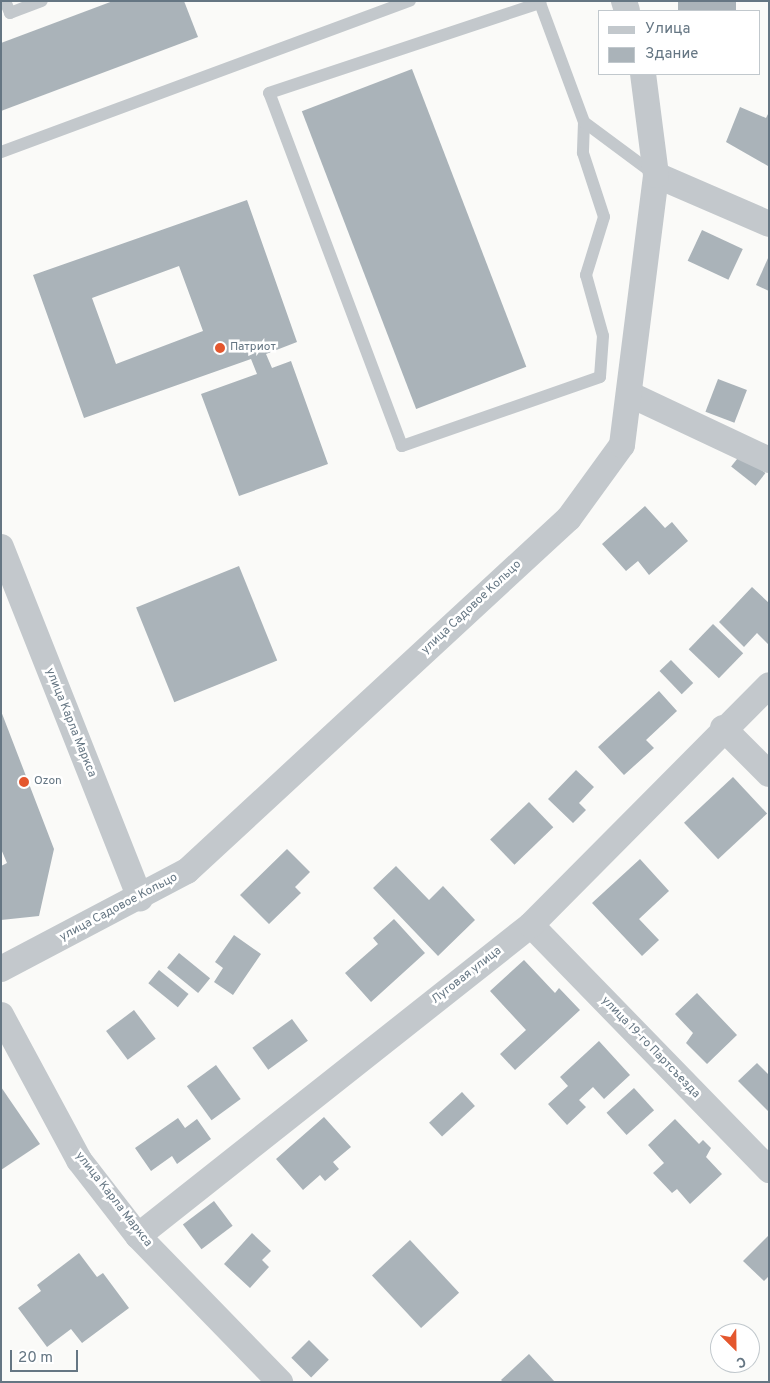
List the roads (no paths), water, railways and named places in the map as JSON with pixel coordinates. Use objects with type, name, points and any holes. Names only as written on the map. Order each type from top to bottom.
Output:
[{"type":"street","name":"улица Садовое Кольцо","points":[[1,969],[140,898],[187,871],[570,518],[622,445],[656,175],[643,75]]},
{"type":"street","points":[[656,175],[769,224]]},
{"type":"street","points":[[629,394],[769,460]]},
{"type":"street","name":"улица Карла Маркса","points":[[1,547],[140,898]]},
{"type":"street","name":"Луговая улица","points":[[138,1236],[531,925],[723,728],[769,685]]},
{"type":"street","points":[[723,728],[769,774]]},
{"type":"street","name":"улица 19-го Партсъезда","points":[[531,925],[769,1170]]},
{"type":"street","name":"улица Карла Маркса","points":[[1,1015],[79,1160],[138,1236],[280,1382]]},
{"type":"lane","points":[[5,1],[10,13],[42,1]]},
{"type":"lane","points":[[1,152],[410,1]]},
{"type":"lane","points":[[584,122],[583,153],[604,217],[586,275],[603,336],[600,377],[402,446],[269,94],[540,3],[584,122],[656,175]]},
{"type":"place","name":"Патриот","points":[[220,348]]},
{"type":"place","name":"Ozon","points":[[24,782]]}]
